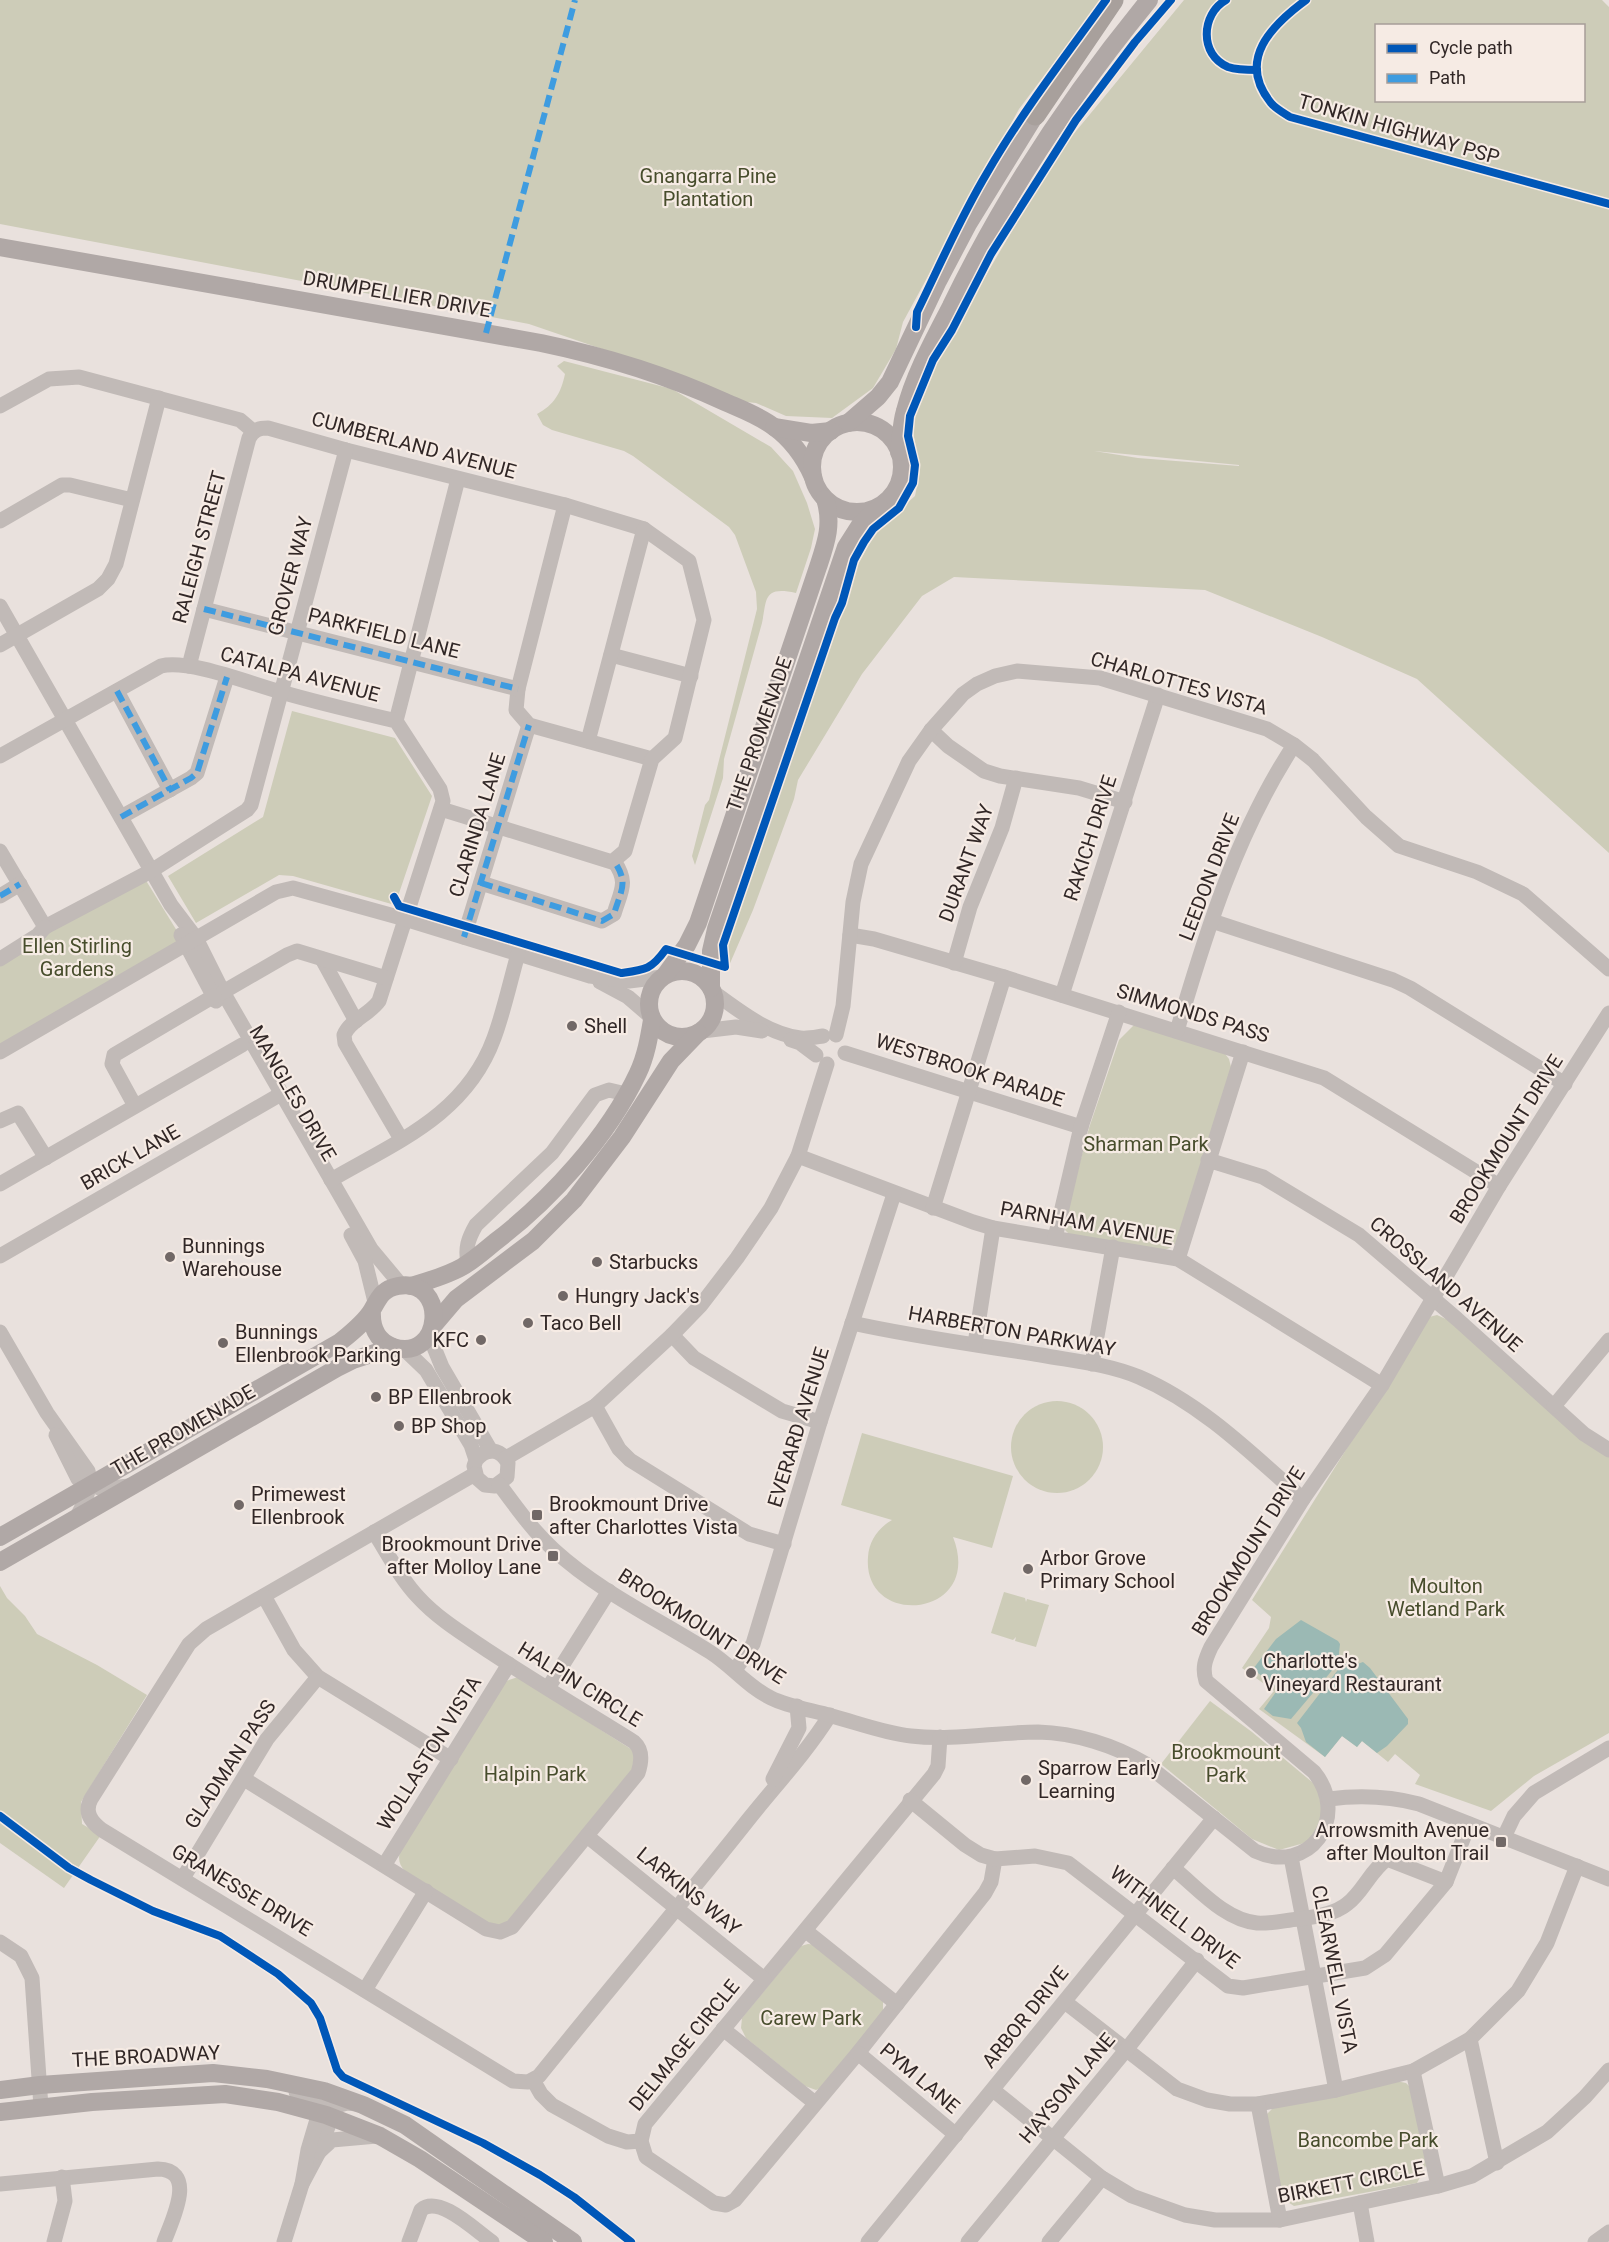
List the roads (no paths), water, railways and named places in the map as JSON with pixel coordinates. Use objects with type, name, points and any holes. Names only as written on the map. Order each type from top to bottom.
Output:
[{"type":"highway","points":[[1035,115],[1113,0]]},
{"type":"main road","points":[[1119,0],[1035,115],[963,234],[890,382],[878,397],[848,423],[831,431],[815,452],[813,477],[825,499],[836,507],[854,512],[879,507],[889,499],[899,483],[902,471],[899,452],[903,420],[910,395],[944,320],[988,235],[1060,118],[1109,50],[1149,0]]},
{"type":"main road","name":"DRUMPELLIER DRIVE","points":[[0,247],[573,350],[614,360],[668,378],[729,404],[774,427],[810,433],[831,431]]},
{"type":"main road","points":[[848,423],[867,423],[879,428],[893,440],[899,452]]},
{"type":"main road","name":"DRUMPELLIER DRIVE","points":[[774,427],[800,453],[813,477]]},
{"type":"main road","name":"THE PROMENADE","points":[[664,976],[687,945],[698,923],[818,567],[830,526],[825,499]]},
{"type":"main road","name":"THE PROMENADE","points":[[712,990],[711,951],[714,935],[846,547],[860,525],[879,507]]},
{"type":"main road","points":[[680,970],[693,973],[705,980],[712,990],[715,1002],[713,1016],[670,1061],[622,1137],[573,1200],[533,1241],[456,1299],[418,1345],[398,1347],[378,1336],[374,1328],[374,1306],[386,1290],[437,1278],[468,1263],[506,1234],[557,1186],[600,1134],[626,1094],[642,1062],[651,1018],[648,1006],[650,992],[664,976],[680,970]]},
{"type":"main road","points":[[651,1018],[662,1031],[674,1036],[684,1037],[700,1032]]},
{"type":"main road","points":[[406,1286],[420,1290],[433,1306],[435,1316],[431,1331]]},
{"type":"main road","name":"THE PROMENADE","points":[[0,1537],[340,1342],[374,1306]]},
{"type":"main road","name":"THE PROMENADE","points":[[0,1562],[337,1368],[353,1360],[398,1347]]},
{"type":"main road","name":"THE BROADWAY","points":[[0,2090],[191,2073],[238,2075],[324,2091],[363,2105],[426,2138],[573,2242]]},
{"type":"main road","name":"THE BROADWAY","points":[[0,2112],[174,2096],[225,2094],[278,2102],[301,2108],[321,2119],[380,2136],[420,2159],[544,2242]]},
{"type":"street","name":"CUMBERLAND AVENUE","points":[[0,406],[49,379],[64,376],[79,377],[240,420],[251,435],[259,428],[268,428],[565,505],[644,530],[689,561],[704,620],[675,738],[652,759]]},
{"type":"street","points":[[0,645],[98,589],[108,579],[116,564],[159,398]]},
{"type":"street","name":"RALEIGH STREET","points":[[189,666],[251,435]]},
{"type":"street","name":"GROVER WAY","points":[[0,959],[38,935],[45,927],[151,871],[247,810],[251,805],[346,450]]},
{"type":"street","points":[[396,721],[458,479]]},
{"type":"street","points":[[0,520],[62,485],[70,484],[132,500]]},
{"type":"street","points":[[401,1139],[345,1043],[344,1035],[346,1029],[374,1008],[379,1001],[441,809],[612,862],[625,851],[652,759],[529,725],[516,710],[518,689],[565,505]]},
{"type":"street","points":[[588,741],[644,530]]},
{"type":"street","name":"MANGLES DRIVE","points":[[0,606],[356,1234],[406,1286]]},
{"type":"street","name":"PARKFIELD LANE","points":[[204,609],[518,689]]},
{"type":"street","points":[[611,655],[690,676]]},
{"type":"street","name":"CATALPA AVENUE","points":[[0,756],[161,666],[170,664],[189,666],[396,721],[440,789],[443,801],[441,809]]},
{"type":"street","name":"CHARLOTTES VISTA","points":[[830,1035],[843,1006],[853,902],[861,864],[909,761],[931,730],[963,694],[977,684],[995,676],[1017,671],[1100,678],[1267,729],[1294,745],[1313,760],[1366,817],[1399,846],[1477,872],[1523,894],[1609,969]]},
{"type":"street","points":[[121,817],[191,778],[201,766],[227,677]]},
{"type":"street","points":[[117,691],[170,790]]},
{"type":"street","name":"RAKICH DRIVE","points":[[1062,994],[1158,695]]},
{"type":"street","name":"CLARINDA LANE","points":[[464,937],[529,725]]},
{"type":"street","points":[[931,730],[948,746],[984,771],[1079,788],[1125,802]]},
{"type":"street","name":"LEEDON DRIVE","points":[[1178,1031],[1234,858],[1278,770],[1294,745]]},
{"type":"street","name":"DURANT WAY","points":[[954,963],[970,907],[1002,828],[1016,778]]},
{"type":"street","points":[[0,851],[45,927]]},
{"type":"street","points":[[481,883],[602,921],[614,914],[624,881],[614,861]]},
{"type":"street","points":[[0,896],[20,884]]},
{"type":"street","points":[[0,1052],[276,892],[292,888],[405,919],[590,976],[629,981],[664,976]]},
{"type":"street","points":[[1212,921],[1393,980],[1410,988],[1565,1084]]},
{"type":"street","name":"SIMMONDS PASS","points":[[850,935],[874,939],[1062,994],[1324,1078],[1499,1186]]},
{"type":"street","points":[[135,1106],[112,1064],[114,1055],[293,952],[386,978]]},
{"type":"street","points":[[331,1180],[435,1119],[456,1100],[473,1079],[494,1038],[518,954]]},
{"type":"street","points":[[322,959],[356,1021]]},
{"type":"street","points":[[590,976],[628,996],[651,1018]]},
{"type":"street","points":[[933,1208],[1004,977]]},
{"type":"street","points":[[700,1032],[730,1027],[747,1028],[799,1040],[830,1035],[844,1042],[845,1053],[840,1062],[822,1060],[799,1040],[750,1019],[712,990]]},
{"type":"street","name":"MANGLES DRIVE","points":[[218,994],[242,1045],[331,1180],[356,1234],[365,1261],[374,1306]]},
{"type":"street","points":[[1055,1238],[1081,1127],[1119,1012]]},
{"type":"street","name":"BROOKMOUNT DRIVE","points":[[1329,1799],[1314,1772],[1206,1681],[1203,1671],[1211,1647],[1303,1499],[1382,1385],[1499,1186],[1609,1013]]},
{"type":"street","points":[[506,1458],[595,1406],[701,1305],[737,1258],[771,1208],[798,1156],[822,1060],[816,1044],[830,1035]]},
{"type":"street","points":[[0,1185],[242,1045]]},
{"type":"street","points":[[1178,1259],[1243,1052]]},
{"type":"street","name":"WESTBROOK PARADE","points":[[845,1053],[1081,1127]]},
{"type":"street","points":[[468,1263],[466,1252],[468,1240],[476,1225],[552,1153],[596,1095],[609,1090],[626,1094]]},
{"type":"street","name":"BRICK LANE","points":[[0,1256],[277,1096]]},
{"type":"street","points":[[0,1121],[18,1113],[46,1158]]},
{"type":"street","name":"PARNHAM AVENUE","points":[[798,1156],[894,1194],[993,1228],[1178,1259],[1382,1385]]},
{"type":"street","name":"CROSSLAND AVENUE","points":[[1208,1160],[1263,1177],[1359,1235],[1382,1252],[1584,1434],[1609,1450]]},
{"type":"street","name":"EVERARD AVENUE","points":[[735,1670],[753,1644],[820,1422],[894,1194]]},
{"type":"street","points":[[975,1344],[993,1228]]},
{"type":"street","points":[[1092,1364],[1113,1247]]},
{"type":"street","name":"HARBERTON PARKWAY","points":[[852,1323],[887,1331],[1092,1364],[1136,1376],[1173,1394],[1216,1424],[1303,1499]]},
{"type":"street","points":[[431,1331],[442,1367],[491,1451]]},
{"type":"street","points":[[0,1332],[47,1413],[75,1475],[89,1485],[102,1489],[132,1486]]},
{"type":"street","points":[[672,1335],[694,1358],[782,1411],[820,1422]]},
{"type":"street","points":[[1554,1406],[1609,1340]]},
{"type":"street","points":[[398,1347],[426,1370],[471,1445],[475,1467],[485,1485],[500,1484],[508,1473],[506,1458],[502,1454],[491,1451],[482,1453],[475,1467]]},
{"type":"street","points":[[595,1406],[619,1449],[630,1460],[749,1534],[784,1544]]},
{"type":"street","name":"GRANESSE DRIVE","points":[[475,1467],[374,1532],[206,1629],[189,1644],[88,1804],[90,1819],[100,1829],[513,2080],[520,2083],[533,2080]]},
{"type":"street","name":"BROOKMOUNT DRIVE","points":[[500,1484],[526,1521],[553,1549],[609,1591],[711,1652],[762,1694],[774,1700],[910,1736],[940,1737],[1039,1732],[1099,1743],[1133,1756],[1146,1764],[1255,1851],[1276,1857],[1292,1857]]},
{"type":"street","points":[[77,1517],[84,1504],[89,1485]]},
{"type":"street","name":"HALPIN CIRCLE","points":[[244,1779],[385,1864],[486,1929],[504,1931],[512,1927],[638,1773],[641,1761],[640,1749],[634,1742],[458,1630],[420,1599],[407,1584],[374,1532]]},
{"type":"street","points":[[548,1688],[609,1591]]},
{"type":"street","points":[[264,1596],[294,1650],[318,1677],[451,1759]]},
{"type":"street","name":"WOLLASTON VISTA","points":[[385,1864],[510,1665]]},
{"type":"street","name":"GLADMAN PASS","points":[[183,1878],[275,1728],[318,1677]]},
{"type":"street","points":[[757,1808],[799,1728],[796,1706]]},
{"type":"street","points":[[641,2141],[627,2142],[608,2136],[552,2105],[541,2094],[533,2080],[540,2076],[678,1908],[810,1745],[830,1715]]},
{"type":"street","name":"DELMAGE CIRCLE","points":[[940,1737],[938,1766],[934,1774],[910,1800],[806,1931],[645,2124],[641,2141],[643,2152],[650,2160],[714,2203],[726,2205],[739,2196],[858,2053],[985,1893],[991,1882],[995,1859]]},
{"type":"street","points":[[1504,1837],[1514,1816],[1534,1793],[1609,1748]]},
{"type":"street","points":[[1292,1857],[1306,1849],[1318,1838],[1328,1816],[1329,1799],[1360,1796],[1394,1797],[1419,1804],[1609,1879]]},
{"type":"street","name":"WITHNELL DRIVE","points":[[910,1800],[973,1851],[995,1859],[1035,1856],[1068,1863],[1197,1960],[1227,1986],[1243,1988],[1365,1968],[1385,1955],[1446,1882],[1469,1824]]},
{"type":"street","name":"ARBOR DRIVE","points":[[868,2242],[1214,1818]]},
{"type":"street","name":"LARKINS WAY","points":[[587,1836],[764,1979]]},
{"type":"street","name":"CLEARWELL VISTA","points":[[1292,1857],[1336,2090]]},
{"type":"street","points":[[1173,1869],[1231,1914],[1257,1923],[1303,1918],[1336,1911],[1349,1903],[1378,1865],[1387,1859],[1446,1882]]},
{"type":"street","points":[[1065,2002],[1177,2089],[1207,2100],[1230,2104],[1258,2104],[1336,2090],[1413,2071],[1470,2039],[1518,1991],[1547,1943],[1577,1866]]},
{"type":"street","points":[[365,1990],[426,1891]]},
{"type":"street","points":[[806,1931],[897,2004]]},
{"type":"street","points":[[0,1942],[21,1956],[32,1978],[41,2107]]},
{"type":"street","name":"HAYSOM LANE","points":[[968,2242],[1197,1960]]},
{"type":"street","points":[[723,2029],[815,2103]]},
{"type":"street","points":[[1470,2039],[1497,2163]]},
{"type":"street","name":"PYM LANE","points":[[858,2053],[956,2135]]},
{"type":"street","name":"BIRKETT CIRCLE","points":[[993,2090],[1102,2178],[1132,2196],[1185,2215],[1215,2220],[1280,2220],[1438,2186],[1472,2176],[1547,2132],[1585,2097],[1609,2070]]},
{"type":"street","points":[[1413,2071],[1438,2186]]},
{"type":"street","points":[[238,2075],[312,2097],[321,2102],[321,2119],[308,2150],[302,2184],[284,2242]]},
{"type":"street","points":[[321,2119],[336,2106],[347,2103],[363,2105]]},
{"type":"street","points":[[1258,2104],[1280,2220]]},
{"type":"street","points":[[302,2184],[319,2152],[330,2124],[321,2119]]},
{"type":"street","points":[[319,2152],[332,2140],[380,2136]]},
{"type":"street","points":[[0,2184],[158,2169],[171,2171],[180,2182],[179,2195],[164,2242]]},
{"type":"street","points":[[54,2242],[65,2201],[62,2177]]},
{"type":"street","points":[[1049,2242],[1102,2178]]},
{"type":"street","points":[[1360,2203],[1368,2242]]},
{"type":"street","points":[[410,2242],[421,2210],[432,2205],[448,2210],[492,2242]]},
{"type":"street","points":[[1595,2242],[1609,2232]]},
{"type":"water","points":[[1301,1620],[1338,1641],[1340,1661],[1291,1719],[1273,1716],[1264,1709],[1278,1689],[1253,1669],[1276,1639]]},
{"type":"water","points":[[1344,1662],[1354,1665],[1363,1662],[1370,1668],[1408,1719],[1408,1724],[1377,1753],[1362,1741],[1357,1747],[1342,1736],[1325,1757],[1306,1742],[1297,1723]]},
{"type":"place","name":"Shell","points":[[572,1026]]},
{"type":"place","name":"Bunnings Warehouse","points":[[170,1257]]},
{"type":"place","name":"Starbucks","points":[[597,1262]]},
{"type":"place","name":"Hungry Jack's","points":[[563,1296]]},
{"type":"place","name":"Taco Bell","points":[[528,1323]]},
{"type":"place","name":"KFC","points":[[481,1340]]},
{"type":"place","name":"Bunnings Ellenbrook Parking","points":[[223,1343]]},
{"type":"place","name":"BP Ellenbrook","points":[[376,1397]]},
{"type":"place","name":"BP Shop","points":[[399,1426]]},
{"type":"place","name":"Primewest Ellenbrook","points":[[239,1505]]},
{"type":"place","name":"Brookmount Drive after Charlottes Vista","points":[[537,1515]]},
{"type":"place","name":"Brookmount Drive after Molloy Lane","points":[[553,1556]]},
{"type":"place","name":"Arbor Grove Primary School","points":[[1028,1569]]},
{"type":"place","name":"Charlotte's Vineyard Restaurant","points":[[1251,1673]]},
{"type":"place","name":"Sparrow Early Learning","points":[[1026,1780]]},
{"type":"place","name":"Arrowsmith Avenue after Moulton Trail","points":[[1501,1842]]},
{"type":"park label","name":"Gnangarra Pine Plantation","points":[[708,188]]},
{"type":"park label","name":"Ellen Stirling Gardens","points":[[77,958]]},
{"type":"park label","name":"Sharman Park","points":[[1146,1144]]},
{"type":"park label","name":"Moulton Wetland Park","points":[[1446,1598]]},
{"type":"park label","name":"Brookmount Park","points":[[1226,1764]]},
{"type":"park label","name":"Halpin Park","points":[[535,1774]]},
{"type":"park label","name":"Carew Park","points":[[811,2018]]},
{"type":"park label","name":"Bancombe Park","points":[[1368,2140]]}]
